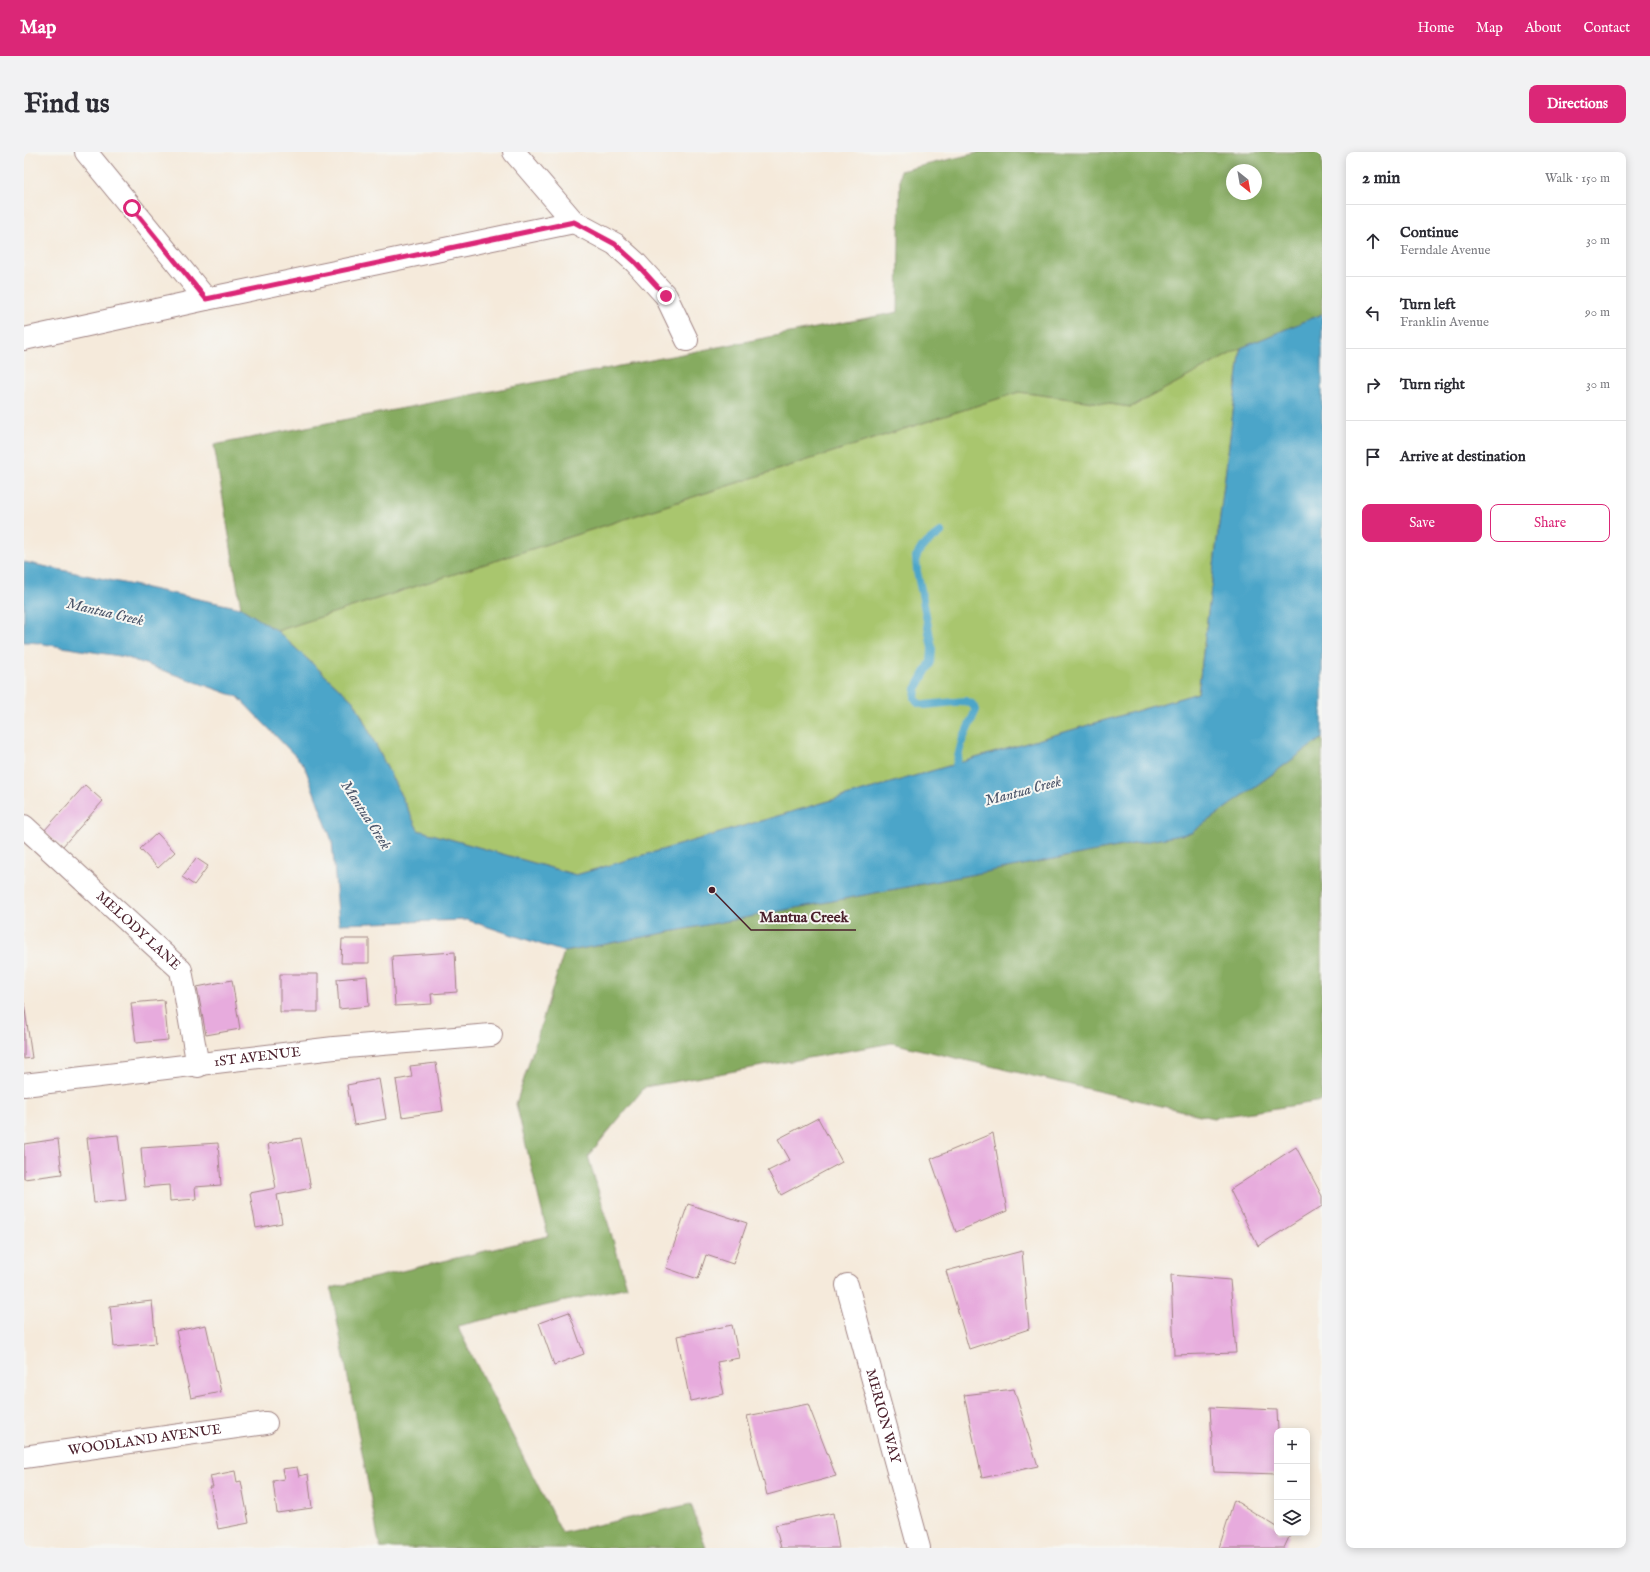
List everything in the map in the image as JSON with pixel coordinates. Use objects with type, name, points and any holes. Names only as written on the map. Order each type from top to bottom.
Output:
[{"type":"street","points":[[86,152],[206,299]]},
{"type":"street","points":[[514,152],[574,222],[615,244],[635,262],[666,296],[687,340]]},
{"type":"street","points":[[24,339],[206,299],[574,222]]},
{"type":"street","name":"MELODY LANE","points":[[24,826],[181,970],[198,1066]]},
{"type":"street","name":"1ST AVENUE","points":[[24,1085],[198,1066],[334,1048],[491,1035]]},
{"type":"street","name":"MERION WAY","points":[[846,1285],[919,1548]]},
{"type":"street","name":"WOODLAND AVENUE","points":[[24,1457],[266,1423]]},
{"type":"green space","points":[[981,152],[1322,152],[1322,314],[1241,348],[1131,407],[1019,392],[277,631],[241,608],[214,445],[898,312],[900,171]]},
{"type":"green space","points":[[1241,348],[1198,693],[576,875],[418,830],[355,703],[277,631],[1019,392],[1131,407]]},
{"type":"green space","points":[[1322,738],[1322,1101],[1213,1118],[892,1043],[645,1087],[588,1156],[627,1287],[457,1326],[562,1533],[691,1504],[706,1548],[380,1548],[331,1288],[548,1236],[516,1104],[564,952],[1191,833]]},
{"type":"water","points":[[1322,314],[1322,738],[1191,833],[564,952],[467,920],[339,924],[332,841],[304,765],[238,697],[125,657],[24,642],[24,562],[241,608],[277,631],[355,703],[418,830],[576,875],[1198,693],[1241,348]]},
{"type":"building","points":[[85,785],[103,801],[62,847],[44,831]]},
{"type":"building","points":[[157,833],[175,852],[158,868],[140,849]]},
{"type":"building","points":[[196,858],[208,866],[194,885],[182,877]]},
{"type":"building","points":[[342,939],[369,939],[369,963],[341,963]]},
{"type":"building","points":[[455,952],[457,992],[431,994],[432,1004],[395,1006],[392,956]]},
{"type":"building","points":[[280,974],[318,974],[318,1012],[280,1012]]},
{"type":"building","points":[[367,976],[369,1006],[339,1009],[337,979]]},
{"type":"building","points":[[232,980],[240,1029],[206,1035],[197,987]]},
{"type":"building","points":[[164,1000],[168,1040],[136,1043],[131,1003]]},
{"type":"building","points":[[24,1003],[32,1058],[24,1059]]},
{"type":"building","points":[[436,1063],[443,1111],[402,1117],[396,1080],[412,1077],[410,1066]]},
{"type":"building","points":[[379,1079],[386,1119],[354,1125],[347,1085]]},
{"type":"building","points":[[818,1118],[842,1162],[781,1195],[768,1171],[790,1160],[778,1139]]},
{"type":"building","points":[[993,1133],[1007,1211],[956,1232],[931,1159]]},
{"type":"building","points":[[118,1135],[126,1200],[94,1203],[87,1138]]},
{"type":"building","points":[[301,1138],[311,1188],[277,1195],[282,1223],[256,1228],[250,1193],[276,1188],[268,1144]]},
{"type":"building","points":[[58,1139],[62,1174],[24,1179],[24,1144]]},
{"type":"building","points":[[218,1143],[221,1185],[195,1187],[196,1199],[170,1201],[169,1185],[144,1187],[141,1148]]},
{"type":"building","points":[[1296,1147],[1322,1196],[1322,1206],[1258,1246],[1230,1190]]},
{"type":"building","points":[[688,1204],[747,1223],[733,1264],[706,1255],[698,1279],[666,1268]]},
{"type":"building","points":[[1022,1251],[1029,1329],[969,1349],[946,1271]]},
{"type":"building","points":[[1171,1275],[1230,1280],[1236,1353],[1174,1355]]},
{"type":"building","points":[[152,1301],[156,1343],[114,1347],[110,1306]]},
{"type":"building","points":[[569,1312],[584,1354],[554,1365],[539,1323]]},
{"type":"building","points":[[206,1325],[221,1392],[191,1398],[176,1331]]},
{"type":"building","points":[[732,1325],[739,1358],[717,1362],[724,1394],[690,1401],[677,1336]]},
{"type":"building","points":[[1014,1389],[1038,1466],[982,1478],[964,1395]]},
{"type":"building","points":[[808,1404],[836,1476],[767,1495],[747,1416]]},
{"type":"building","points":[[1210,1407],[1277,1410],[1278,1428],[1274,1428],[1274,1474],[1214,1472]]},
{"type":"building","points":[[297,1467],[299,1476],[308,1474],[312,1508],[277,1513],[273,1481],[284,1479],[282,1469]]},
{"type":"building","points":[[235,1471],[237,1482],[241,1481],[249,1523],[218,1529],[210,1487],[213,1487],[210,1476]]},
{"type":"building","points":[[1234,1500],[1274,1525],[1274,1536],[1290,1536],[1284,1548],[1219,1548]]},
{"type":"building","points":[[833,1513],[839,1548],[781,1548],[775,1525]]},
{"type":"waterway","points":[[941,532],[922,547],[916,557],[917,572],[932,648],[931,662],[916,689],[915,698],[918,703],[925,705],[965,701],[972,704],[976,710],[962,741],[954,773]]},
{"type":"place","name":"Mantua Creek","points":[[712,890]]},
{"type":"route","points":[[132,208],[206,299],[574,222],[615,244],[635,262],[666,296]]}]
